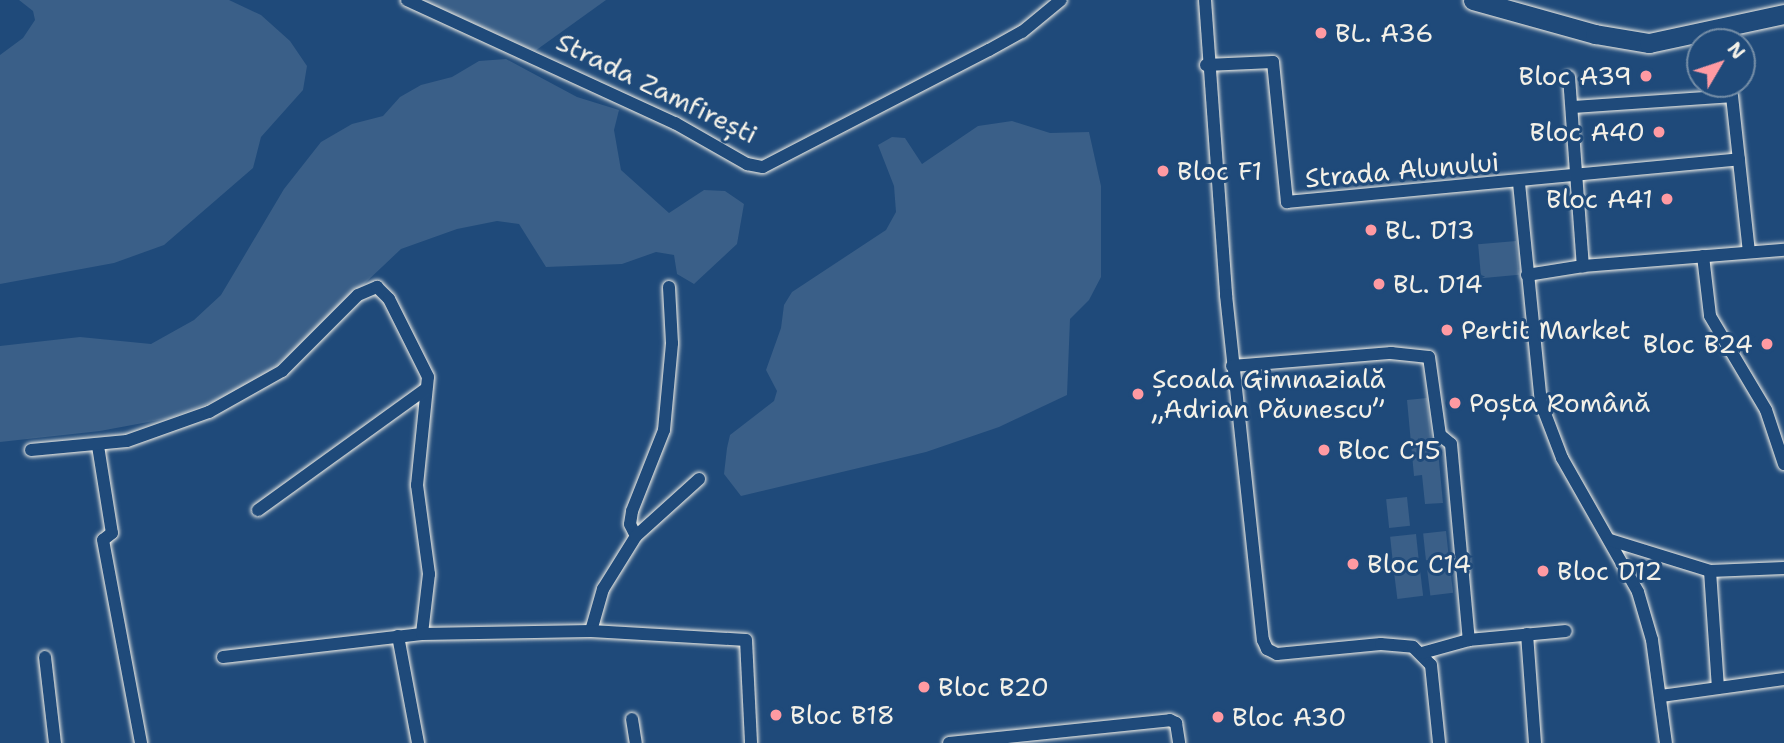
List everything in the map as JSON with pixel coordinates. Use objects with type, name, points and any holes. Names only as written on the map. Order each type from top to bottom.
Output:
[{"type":"street","name":"Strada Zamfirești","points":[[407,0],[675,123],[747,164],[763,167],[1022,32],[1062,0]]},
{"type":"street","points":[[1205,0],[1206,65],[1232,366],[1267,649],[1277,654],[1402,644],[1422,653],[1431,665],[1439,743]]},
{"type":"street","points":[[1472,0],[1595,34],[1649,43],[1784,13]]},
{"type":"street","name":"Strada Alunului","points":[[1206,65],[1273,62],[1287,202],[1519,183],[1739,159]]},
{"type":"street","points":[[1569,76],[1583,266]]},
{"type":"street","points":[[1572,107],[1732,96],[1749,253]]},
{"type":"street","name":"Strada Alunului","points":[[1519,183],[1538,377],[1548,426],[1638,592],[1661,696],[1666,743]]},
{"type":"street","points":[[1527,275],[1583,266],[1784,250]]},
{"type":"street","points":[[1703,256],[1710,316],[1766,410],[1784,464]]},
{"type":"street","points":[[31,450],[98,446],[171,427],[257,389],[312,345],[358,295],[377,287],[384,291],[424,362],[426,389],[417,485],[429,574],[422,634]]},
{"type":"street","points":[[636,536],[631,524],[632,511],[664,430],[673,343],[669,287]]},
{"type":"street","points":[[1232,366],[1391,354],[1429,357],[1440,435],[1451,444],[1469,640]]},
{"type":"street","points":[[258,510],[426,389]]},
{"type":"street","points":[[98,446],[112,533],[103,540],[141,743]]},
{"type":"street","points":[[591,631],[603,589],[636,536],[699,478]]},
{"type":"street","points":[[1610,540],[1710,571],[1784,568]]},
{"type":"street","points":[[1710,571],[1718,688]]},
{"type":"street","points":[[223,657],[422,634],[591,631],[746,640],[751,743]]},
{"type":"street","points":[[1422,653],[1469,640],[1566,631]]},
{"type":"street","points":[[1527,634],[1535,743]]},
{"type":"street","points":[[398,636],[418,743]]},
{"type":"street","points":[[45,657],[55,743]]},
{"type":"street","points":[[1661,696],[1784,679]]},
{"type":"street","points":[[632,719],[636,743]]},
{"type":"street","points":[[949,743],[1170,720],[1176,723],[1180,743]]},
{"type":"shaded area","points":[[19,0],[229,0],[261,15],[290,41],[307,66],[303,90],[261,137],[253,168],[164,245],[114,263],[0,284],[0,55],[23,38],[35,20],[33,11]]},
{"type":"shaded area","points":[[422,0],[606,0],[535,51]]},
{"type":"shaded area","points":[[506,59],[577,97],[619,110],[614,130],[621,170],[669,213],[704,190],[725,191],[744,204],[737,244],[694,284],[677,274],[674,255],[656,252],[622,264],[546,267],[519,224],[497,221],[457,229],[401,249],[288,356],[258,380],[212,402],[170,418],[100,431],[0,442],[0,346],[80,337],[151,344],[194,320],[221,295],[284,189],[321,142],[352,124],[383,116],[400,97],[421,85],[452,77],[479,61]]},
{"type":"shaded area","points":[[1012,121],[1050,133],[1089,132],[1101,186],[1101,277],[1089,300],[1070,319],[1067,395],[999,427],[926,452],[741,496],[724,474],[727,448],[730,435],[774,401],[777,391],[766,370],[781,328],[784,305],[792,292],[886,230],[896,212],[894,186],[878,145],[892,137],[905,138],[922,164],[978,126]]},
{"type":"shaded area","points":[[1516,241],[1519,275],[1481,278],[1478,244]]},
{"type":"shaded area","points":[[1427,398],[1431,440],[1437,440],[1443,503],[1425,504],[1422,475],[1414,476],[1407,400]]},
{"type":"shaded area","points":[[1407,497],[1410,526],[1389,528],[1386,499]]},
{"type":"shaded area","points":[[1446,531],[1449,558],[1426,560],[1423,533]]},
{"type":"shaded area","points":[[1416,534],[1419,561],[1393,564],[1390,537]]},
{"type":"shaded area","points":[[1450,567],[1453,593],[1430,596],[1427,570]]},
{"type":"shaded area","points":[[1420,570],[1423,596],[1397,599],[1394,573]]},
{"type":"place","name":"BL. A36","points":[[1321,33]]},
{"type":"place","name":"Bloc A39","points":[[1646,76]]},
{"type":"place","name":"Bloc A40","points":[[1659,132]]},
{"type":"place","name":"Bloc F1","points":[[1163,171]]},
{"type":"place","name":"Bloc A41","points":[[1667,199]]},
{"type":"place","name":"BL. D13","points":[[1371,230]]},
{"type":"place","name":"BL. D14","points":[[1379,284]]},
{"type":"place","name":"Pertit Market","points":[[1447,330]]},
{"type":"place","name":"Bloc B24","points":[[1767,344]]},
{"type":"place","name":"Școala Gimnazială „Adrian Păunescu”","points":[[1138,394]]},
{"type":"place","name":"Poșta Română","points":[[1455,403]]},
{"type":"place","name":"Bloc C15","points":[[1324,450]]},
{"type":"place","name":"Bloc C14","points":[[1353,564]]},
{"type":"place","name":"Bloc D12","points":[[1543,571]]},
{"type":"place","name":"Bloc B20","points":[[924,687]]},
{"type":"place","name":"Bloc B18","points":[[776,715]]},
{"type":"place","name":"Bloc A30","points":[[1218,717]]}]
